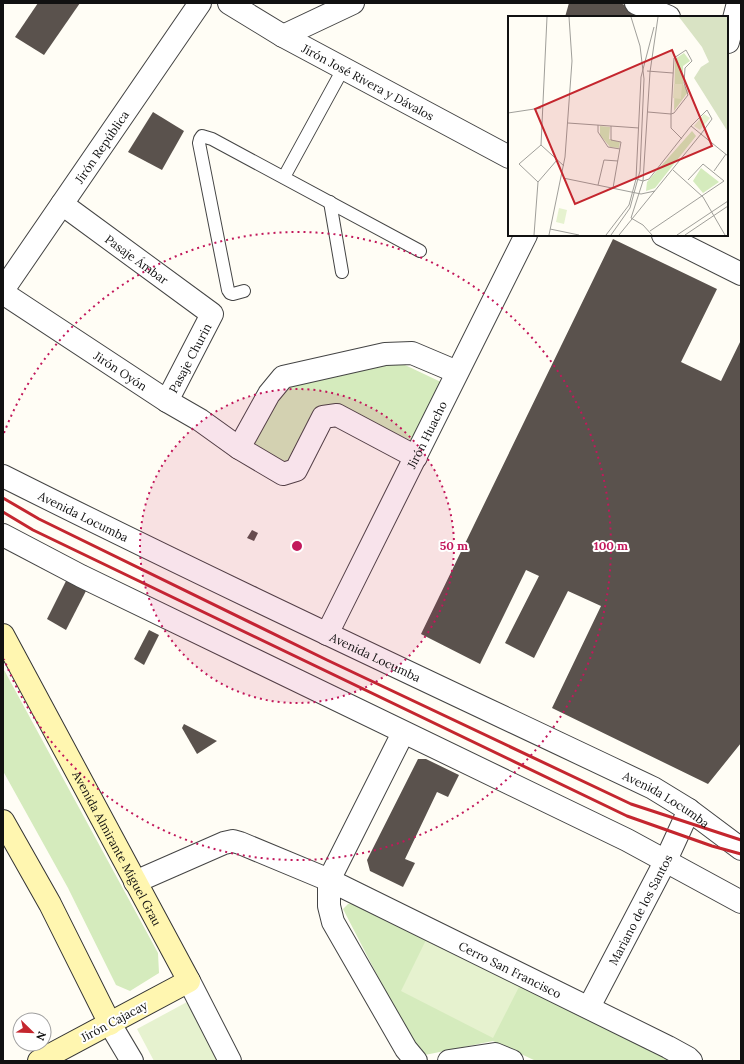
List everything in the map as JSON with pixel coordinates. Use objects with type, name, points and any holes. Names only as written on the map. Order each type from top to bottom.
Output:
[{"type":"main road","name":"Avenida Almirante Miguel Grau","points":[[3,635],[190,982]]},
{"type":"main road","points":[[3,821],[50,904],[110,1024]]},
{"type":"main road","name":"Jirón Cajacay","points":[[39,1061],[190,982]]},
{"type":"street","name":"Jirón República","points":[[3,290],[200,3]]},
{"type":"street","name":"Jirón José Rivera y Dávalos","points":[[229,3],[283,36],[508,156]]},
{"type":"street","points":[[636,3],[667,16]]},
{"type":"street","points":[[732,44],[738,3]]},
{"type":"street","points":[[283,36],[347,4]]},
{"type":"street","name":"Pasaje Ámbar","points":[[62,204],[212,314]]},
{"type":"street","name":"Jirón Huacho","points":[[326,634],[525,236]]},
{"type":"street","points":[[665,236],[741,274]]},
{"type":"street","name":"Jirón Oyón","points":[[3,293],[168,401],[200,420],[239,448],[283,474],[296,470],[323,417],[337,415],[416,457]]},
{"type":"street","name":"Pasaje Churin","points":[[168,401],[212,314]]},
{"type":"street","points":[[239,448],[269,394],[283,377],[385,354],[412,353],[457,372]]},
{"type":"street","name":"Avenida Locumba","points":[[3,476],[85,518],[326,634],[653,788],[689,810],[741,849]]},
{"type":"street","points":[[3,535],[81,576],[614,834],[666,860],[741,902]]},
{"type":"street","points":[[403,733],[328,880],[329,906],[333,922],[406,1049],[416,1061]]},
{"type":"street","name":"Mariano de los Santos","points":[[589,1007],[666,860],[689,810]]},
{"type":"street","name":"Cerro San Francisco","points":[[135,882],[224,843],[233,841],[328,880],[589,1007],[680,1053],[691,1061]]},
{"type":"street","name":"Avenida Almirante Miguel Grau","points":[[190,982],[230,1061]]},
{"type":"street","points":[[110,1024],[132,1061]]},
{"type":"street","points":[[449,1061],[495,1054],[512,1061]]},
{"type":"lane","points":[[284,177],[343,68]]},
{"type":"lane","points":[[244,291],[233,294],[228,290],[199,144],[202,136],[206,136],[284,177],[420,251]]},
{"type":"lane","points":[[330,202],[342,272]]},
{"type":"green space","points":[[386,356],[443,383],[415,442],[334,406],[288,469],[249,446],[279,386]]},
{"type":"green space","points":[[3,668],[158,953],[159,973],[130,991],[116,985],[68,888],[3,771]]},
{"type":"green space","points":[[364,900],[674,1061],[536,1061],[493,1041],[425,1055],[413,1051],[406,1031],[343,909],[348,904]]},
{"type":"green space","points":[[426,940],[519,987],[493,1038],[401,991]]},
{"type":"green space","points":[[187,1002],[219,1061],[154,1061],[137,1029]]},
{"type":"building","points":[[38,3],[80,3],[44,55],[15,37]]},
{"type":"building","points":[[569,3],[620,3],[639,11],[636,16],[565,16]]},
{"type":"building","points":[[153,112],[184,131],[162,170],[128,152]]},
{"type":"building","points":[[613,239],[717,289],[681,362],[721,381],[741,340],[741,743],[708,784],[552,708],[601,606],[568,591],[534,658],[505,643],[539,576],[526,570],[480,664],[421,634]]},
{"type":"building","points":[[252,530],[258,533],[254,541],[247,538]]},
{"type":"building","points":[[67,579],[87,589],[66,630],[47,619]]},
{"type":"building","points":[[149,630],[159,635],[144,665],[134,659]]},
{"type":"building","points":[[184,724],[217,741],[197,754],[182,728]]},
{"type":"building","points":[[418,759],[426,759],[459,775],[448,797],[437,792],[405,859],[415,863],[403,887],[370,871],[367,860]]},
{"type":"railway","points":[[3,498],[39,519],[327,660],[631,804],[741,840]]},
{"type":"railway","points":[[3,512],[33,530],[627,816],[712,846],[741,854]]}]
